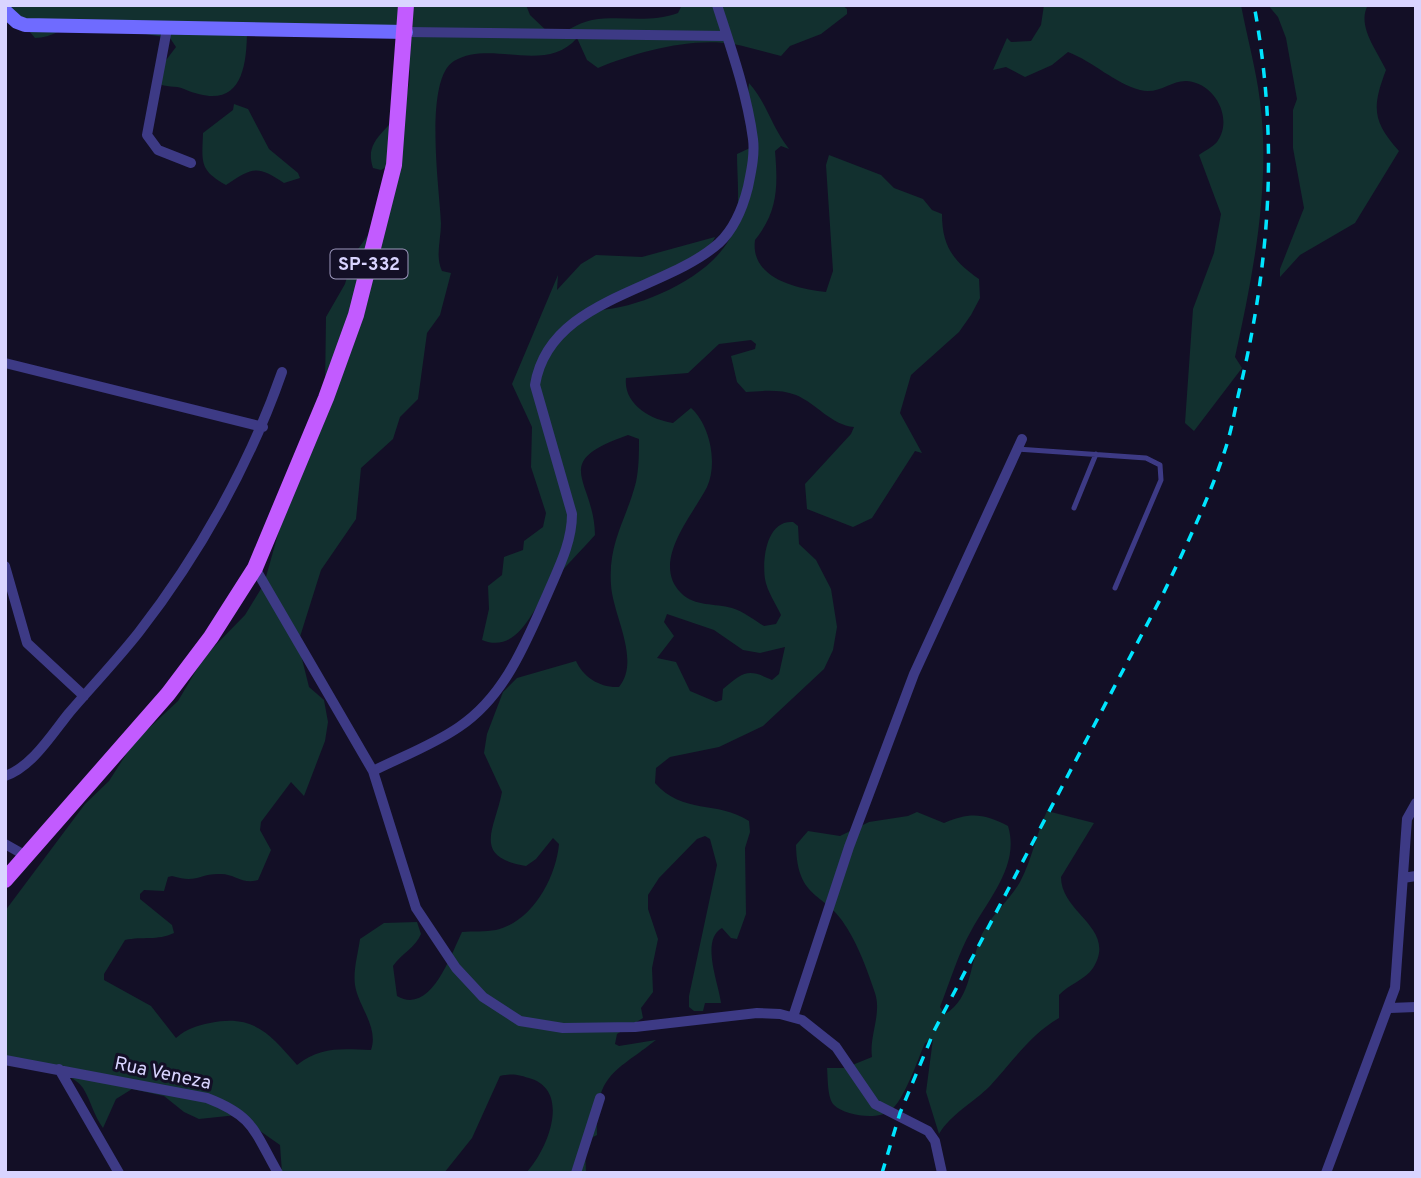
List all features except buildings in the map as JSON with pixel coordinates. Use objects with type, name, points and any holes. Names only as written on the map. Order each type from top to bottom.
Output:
[{"type":"main road","name":"SP-332","points":[[5,880],[168,694],[237,599],[255,568],[326,398],[356,315],[394,165],[406,5]]},
{"type":"street","points":[[373,771],[458,728],[487,702],[504,682],[523,648],[558,570],[572,531],[572,514],[535,385],[538,370],[546,354],[568,329],[590,312],[691,261],[717,244],[738,215],[751,172],[753,142],[717,5]]},
{"type":"street","points":[[5,10],[17,22],[25,24],[167,29],[727,36]]},
{"type":"street","points":[[167,29],[148,135],[158,150],[191,163]]},
{"type":"street","points":[[5,363],[263,427]]},
{"type":"street","points":[[5,776],[20,769],[84,696],[139,632],[184,568],[263,427],[282,372]]},
{"type":"street","points":[[793,1017],[849,847],[914,674],[1020,444]]},
{"type":"street","points":[[5,566],[27,643],[84,696]]},
{"type":"street","points":[[255,568],[373,771],[416,908],[456,968],[483,997],[520,1021],[563,1028],[635,1027],[757,1013],[793,1017],[814,1028],[836,1046],[875,1104],[928,1131],[935,1141],[941,1171]]},
{"type":"street","points":[[1326,1173],[1390,1008],[1400,944],[1407,819],[1416,803]]},
{"type":"street","points":[[5,844],[27,857]]},
{"type":"street","points":[[1403,878],[1416,876]]},
{"type":"street","points":[[1390,1008],[1416,1007]]},
{"type":"street","name":"Rua Veneza","points":[[5,1060],[207,1098],[232,1108],[244,1116],[278,1173]]},
{"type":"street","points":[[60,1069],[119,1173]]},
{"type":"street","points":[[576,1173],[600,1098]]},
{"type":"lane","points":[[1020,444],[1155,460],[1162,472],[1115,589]]},
{"type":"lane","points":[[1074,508],[1096,454]]},
{"type":"green space","points":[[7,5],[526,5],[530,15],[551,35],[592,20],[666,16],[678,13],[682,5],[842,5],[847,9],[847,14],[821,34],[790,46],[781,56],[717,42],[682,44],[646,52],[598,68],[587,60],[577,38],[564,49],[550,54],[469,55],[454,61],[444,72],[436,112],[435,138],[441,223],[439,254],[442,271],[451,273],[440,315],[427,333],[418,399],[400,417],[393,439],[361,468],[356,519],[321,570],[298,643],[309,687],[324,700],[328,722],[325,741],[304,796],[291,782],[261,822],[260,830],[271,850],[258,880],[248,881],[221,874],[193,879],[172,876],[168,877],[164,891],[144,890],[140,899],[172,925],[174,933],[162,937],[125,940],[104,974],[104,980],[151,1006],[176,1038],[200,1025],[238,1021],[260,1029],[297,1065],[323,1052],[341,1049],[371,1050],[372,1033],[355,985],[360,939],[384,923],[417,922],[421,934],[419,939],[393,966],[397,996],[409,1000],[420,998],[438,980],[462,932],[492,931],[509,925],[521,918],[540,897],[553,871],[559,844],[553,838],[536,859],[526,866],[509,862],[498,856],[492,848],[492,829],[502,792],[484,753],[487,734],[503,692],[517,678],[576,661],[588,677],[605,686],[619,687],[625,676],[627,651],[613,597],[611,570],[615,544],[636,482],[639,439],[628,435],[589,454],[582,464],[581,474],[593,515],[595,535],[561,571],[516,635],[495,643],[482,640],[489,609],[488,586],[502,575],[504,557],[523,550],[524,541],[543,527],[546,513],[531,467],[532,427],[512,384],[558,275],[557,290],[581,264],[596,255],[642,257],[715,237],[711,245],[697,256],[599,310],[618,308],[660,294],[682,283],[718,255],[730,238],[736,220],[737,154],[750,148],[753,138],[749,83],[789,149],[781,146],[775,151],[775,198],[768,219],[755,240],[755,253],[767,272],[789,284],[826,292],[833,271],[826,165],[829,155],[881,175],[894,188],[923,199],[932,210],[942,214],[944,235],[951,252],[962,266],[979,279],[980,298],[959,332],[911,375],[900,413],[922,453],[915,451],[872,518],[853,527],[807,509],[805,484],[851,434],[854,427],[838,422],[804,399],[790,393],[746,392],[737,382],[731,356],[755,349],[756,344],[751,340],[719,344],[688,373],[626,378],[626,387],[634,403],[656,418],[673,423],[691,408],[703,424],[710,445],[712,467],[707,487],[684,525],[672,553],[670,567],[673,581],[681,593],[692,601],[736,609],[764,626],[776,624],[781,615],[766,584],[766,551],[777,527],[793,522],[798,526],[799,544],[816,560],[831,589],[837,627],[833,650],[824,669],[763,726],[719,747],[670,757],[656,768],[655,783],[666,793],[689,804],[725,811],[749,821],[750,832],[745,848],[746,914],[737,939],[731,938],[722,928],[712,942],[712,963],[721,1003],[705,1003],[703,1011],[694,1011],[689,1007],[689,996],[717,865],[710,839],[705,836],[697,839],[659,878],[648,895],[648,909],[658,939],[652,968],[653,992],[641,1008],[643,1018],[617,1034],[615,1044],[619,1046],[656,1040],[618,1068],[604,1087],[599,1099],[597,1135],[589,1139],[585,1149],[586,1173],[526,1173],[547,1137],[553,1109],[544,1086],[520,1076],[500,1076],[472,1138],[444,1173],[282,1173],[280,1145],[237,1115],[199,1119],[184,1112],[164,1096],[132,1089],[116,1099],[103,1128],[83,1088],[77,1082],[47,1068],[5,1060],[5,911],[85,804],[109,781],[134,742],[178,701],[204,657],[245,615],[264,584],[292,484],[325,390],[326,317],[345,284],[353,256],[371,231],[388,166],[381,170],[373,168],[372,149],[402,107],[410,72],[404,38],[247,29],[245,61],[236,85],[217,96],[202,95],[157,83],[160,68],[176,47],[170,38],[82,26],[35,38]],"holes":[[[667,614],[714,630],[743,650],[760,653],[785,647],[779,674],[772,680],[751,673],[741,676],[723,689],[722,700],[716,702],[690,691],[676,662],[657,658],[674,636],[664,622]]]},
{"type":"green space","points":[[1044,5],[1241,5],[1258,89],[1263,133],[1262,197],[1248,294],[1235,357],[1242,368],[1194,431],[1185,423],[1193,309],[1214,253],[1221,214],[1199,155],[1213,146],[1222,133],[1219,104],[1206,88],[1197,83],[1181,81],[1153,91],[1140,90],[1121,83],[1068,52],[1052,65],[1025,77],[1006,67],[993,70],[1007,38],[1011,42],[1031,41],[1041,25]]},
{"type":"green space","points":[[1268,5],[1368,5],[1365,13],[1366,30],[1386,70],[1378,94],[1377,113],[1384,131],[1399,151],[1355,223],[1300,255],[1280,277],[1280,269],[1304,208],[1293,148],[1293,110],[1297,99],[1286,38],[1278,17]]},
{"type":"green space","points":[[234,104],[248,109],[269,149],[298,173],[300,178],[284,183],[267,173],[255,170],[226,185],[211,175],[204,164],[203,133],[233,110]]},
{"type":"green space","points":[[1047,811],[1094,823],[1061,877],[1063,890],[1094,931],[1099,942],[1099,954],[1090,972],[1059,995],[1059,1018],[1031,1040],[990,1086],[956,1114],[939,1134],[926,1092],[933,1039],[925,1043],[905,1089],[890,1111],[870,1116],[839,1109],[830,1098],[827,1068],[845,1068],[872,1057],[877,1001],[863,960],[847,928],[839,916],[807,887],[801,877],[796,845],[808,831],[840,836],[869,822],[917,812],[944,823],[961,817],[984,816],[1008,826],[1011,840],[1006,868],[962,949],[940,1007],[945,1014],[954,1007],[965,989],[982,934],[1020,882]]},
{"type":"railway","points":[[882,1173],[900,1113],[935,1029],[1163,594],[1220,466],[1233,422],[1252,333],[1265,240],[1268,193],[1266,100],[1254,5]]}]
